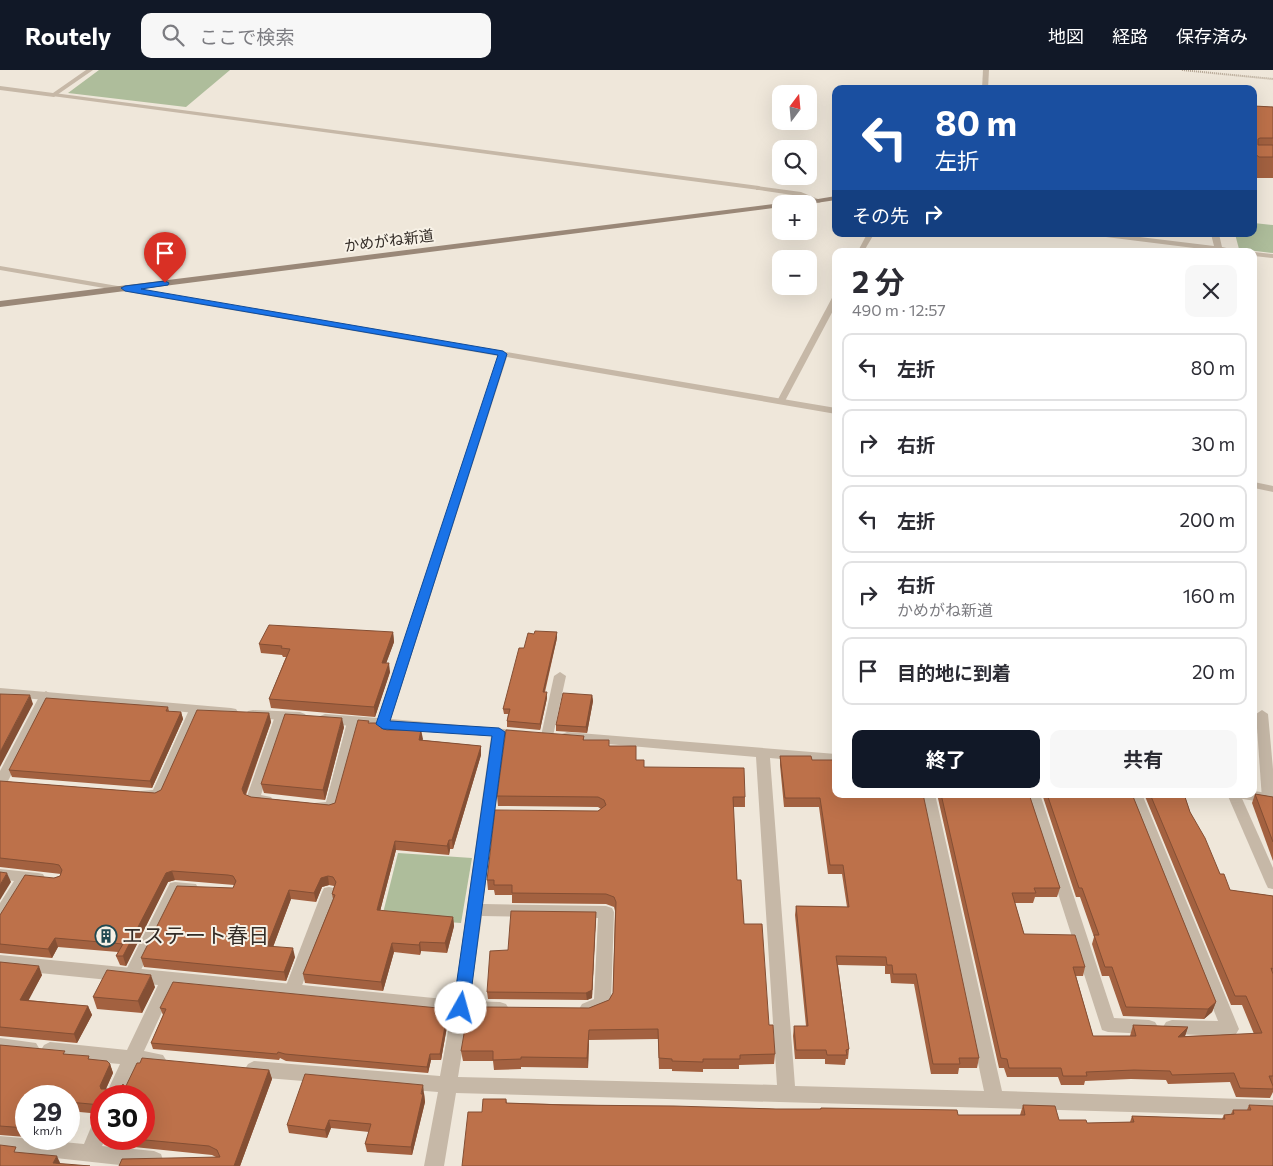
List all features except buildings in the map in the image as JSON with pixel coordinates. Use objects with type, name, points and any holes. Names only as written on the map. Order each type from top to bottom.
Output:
[{"type":"street","points":[[0,88],[54,95],[90,70]]},
{"type":"street","points":[[985,85],[986,70]]},
{"type":"street","points":[[759,188],[802,194],[819,200],[832,198]]},
{"type":"street","name":"かめがね新道","points":[[0,304],[772,206]]},
{"type":"street","points":[[1122,237],[1211,248]]},
{"type":"street","points":[[1257,254],[1273,256]]},
{"type":"street","points":[[0,268],[832,410]]},
{"type":"street","points":[[383,724],[503,354]]},
{"type":"street","points":[[1257,485],[1273,488]]},
{"type":"street","points":[[0,692],[195,710],[832,759]]},
{"type":"street","points":[[434,1166],[461,1008],[499,732]]},
{"type":"street","points":[[763,754],[788,1095]]},
{"type":"street","points":[[1257,797],[1271,799]]},
{"type":"street","points":[[929,798],[995,1099]]},
{"type":"street","points":[[1033,798],[1108,1026],[1230,1029],[1137,798]]},
{"type":"street","points":[[473,910],[606,912],[602,1003],[589,1009],[569,1009]]},
{"type":"street","points":[[0,962],[461,1008],[520,1009]]},
{"type":"street","points":[[119,1085],[169,979]]},
{"type":"street","points":[[0,1045],[171,1062]]},
{"type":"street","points":[[240,1068],[449,1085],[1273,1108]]},
{"type":"street","points":[[0,1144],[174,1162]]},
{"type":"street","points":[[89,1154],[91,1150]]},
{"type":"lane","points":[[54,95],[94,102],[759,188]]},
{"type":"lane","points":[[782,401],[832,306]]},
{"type":"lane","points":[[548,736],[560,676]]},
{"type":"lane","points":[[3,783],[46,695]]},
{"type":"lane","points":[[137,793],[157,795],[195,710]]},
{"type":"lane","points":[[1262,714],[1271,799]]},
{"type":"lane","points":[[281,716],[253,799],[282,802]]},
{"type":"lane","points":[[302,804],[331,807],[352,722]]},
{"type":"lane","points":[[1235,798],[1273,884]]},
{"type":"lane","points":[[488,813],[506,813]]},
{"type":"lane","points":[[0,874],[49,879]]},
{"type":"lane","points":[[0,915],[24,876]]},
{"type":"lane","points":[[132,974],[175,887],[203,889]]},
{"type":"lane","points":[[292,991],[329,892]]},
{"type":"path","points":[[1182,70],[1273,79]]},
{"type":"green space","points":[[99,70],[230,70],[186,107],[68,93]]},
{"type":"green space","points":[[1257,223],[1273,225],[1273,253],[1257,251],[1257,248],[1239,248],[1236,237],[1257,237]]},
{"type":"green space","points":[[398,853],[472,858],[461,923],[382,917]]},
{"type":"place","name":"エステート春日","points":[[106,936]]},
{"type":"route","points":[[165,283],[125,288],[503,354],[383,724],[499,732],[461,1008]]}]
